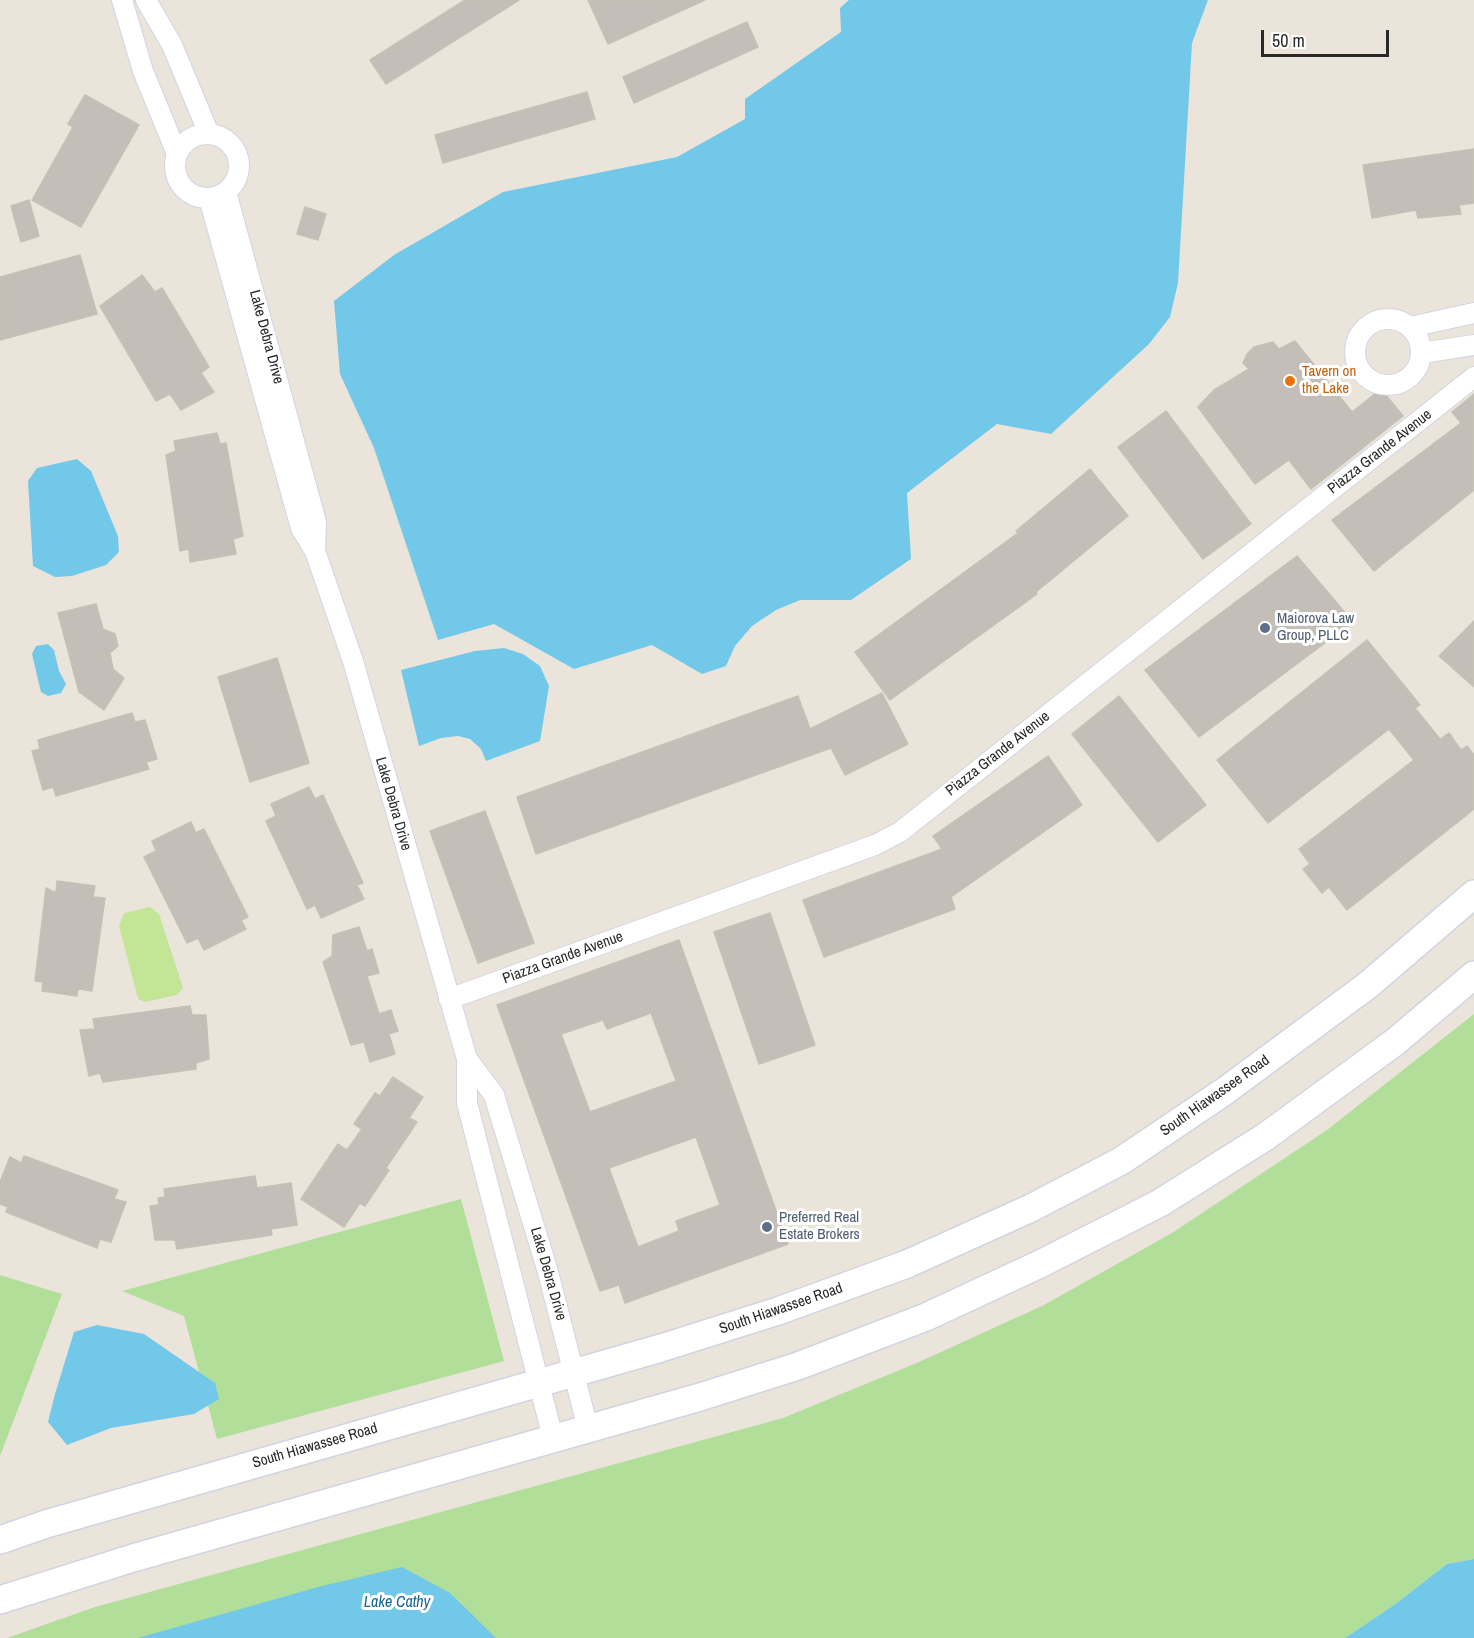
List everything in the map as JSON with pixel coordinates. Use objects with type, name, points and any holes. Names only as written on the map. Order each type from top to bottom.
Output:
[{"type":"street","points":[[177,154],[192,138],[209,134],[228,141],[236,152],[239,166],[237,179],[218,195],[189,193],[179,181],[175,170],[177,154],[143,71],[124,6],[148,2],[172,45],[209,134]]},
{"type":"street","name":"Lake Debra Drive","points":[[218,195],[316,522],[315,551],[353,661],[467,1059],[467,1103],[537,1383],[553,1438]]},
{"type":"street","points":[[1410,327],[1474,313]]},
{"type":"street","points":[[1390,318],[1410,327],[1420,341],[1422,353],[1419,365],[1411,376],[1388,385],[1367,377],[1356,359],[1358,338],[1369,324],[1390,318]]},
{"type":"street","points":[[1422,353],[1470,348]]},
{"type":"street","name":"Piazza Grande Avenue","points":[[449,999],[875,845],[900,832],[1474,377]]},
{"type":"street","name":"South Hiawassee Road","points":[[0,1540],[57,1520],[575,1372],[778,1311],[907,1264],[1101,1173],[1225,1091],[1368,985],[1474,894]]},
{"type":"street","points":[[0,1600],[133,1558],[588,1429],[798,1366],[926,1317],[1040,1264],[1140,1213],[1265,1137],[1395,1042],[1474,975]]},
{"type":"street","name":"Lake Debra Drive","points":[[467,1059],[494,1095],[575,1372],[588,1429]]},
{"type":"street","points":[[493,1207],[526,1199]]},
{"type":"green space","points":[[150,907],[159,914],[183,988],[177,995],[145,1002],[138,999],[119,926],[124,913]]},
{"type":"green space","points":[[1474,1014],[1474,1559],[1447,1564],[1394,1605],[1345,1638],[7,1638],[95,1607],[783,1418],[919,1362],[1044,1305],[1172,1233],[1327,1130]]},
{"type":"green space","points":[[461,1199],[504,1361],[217,1439],[184,1316],[122,1291]]},
{"type":"green space","points":[[0,1275],[62,1294],[0,1456]]},
{"type":"water","points":[[849,0],[1208,0],[1192,43],[1178,283],[1170,317],[1149,344],[1051,434],[997,424],[907,493],[911,559],[851,600],[800,600],[776,610],[752,626],[735,646],[726,666],[702,674],[652,645],[574,669],[494,624],[438,640],[374,448],[340,374],[334,301],[394,255],[503,192],[677,157],[745,119],[745,99],[841,32],[840,8]]},
{"type":"water","points":[[77,459],[91,471],[118,536],[119,552],[106,565],[72,576],[55,577],[33,566],[28,481],[37,468]]},
{"type":"water","points":[[48,644],[54,650],[59,671],[66,684],[61,693],[48,696],[41,692],[32,654],[36,646]]},
{"type":"water","points":[[504,648],[523,654],[540,666],[549,686],[540,741],[486,761],[481,749],[470,739],[458,736],[441,738],[419,746],[401,670],[475,651]]},
{"type":"water","points":[[97,1325],[144,1334],[215,1383],[219,1399],[194,1414],[111,1428],[67,1445],[48,1422],[55,1394],[74,1332]]},
{"type":"water","points":[[1474,1559],[1474,1638],[1345,1638],[1394,1605],[1447,1564]]},
{"type":"water","name":"Lake Cathy","points":[[402,1567],[450,1593],[496,1638],[138,1638],[318,1587]]},
{"type":"building","points":[[465,0],[519,0],[386,84],[370,60]]},
{"type":"building","points":[[588,0],[705,0],[608,44]]},
{"type":"building","points":[[747,22],[758,47],[634,103],[623,77]]},
{"type":"building","points":[[587,92],[595,119],[443,163],[435,135]]},
{"type":"building","points":[[85,95],[139,125],[81,227],[32,200],[73,127],[68,124]]},
{"type":"building","points":[[1474,149],[1474,203],[1459,205],[1461,214],[1418,218],[1416,210],[1372,218],[1363,165]]},
{"type":"building","points":[[29,200],[39,236],[21,242],[11,206]]},
{"type":"building","points":[[305,207],[326,214],[318,240],[297,234]]},
{"type":"building","points":[[80,255],[97,314],[0,340],[0,277]]},
{"type":"building","points":[[142,275],[155,292],[162,288],[209,367],[201,373],[214,392],[181,410],[170,394],[156,401],[100,306]]},
{"type":"building","points":[[1295,341],[1352,412],[1381,389],[1403,416],[1311,489],[1289,460],[1255,484],[1198,407],[1214,390],[1249,369],[1243,363],[1247,354],[1254,347],[1273,342],[1279,349]]},
{"type":"building","points":[[1474,394],[1474,490],[1374,571],[1332,520],[1461,423],[1452,412]]},
{"type":"building","points":[[1166,411],[1251,524],[1203,559],[1118,447]]},
{"type":"building","points":[[217,433],[220,444],[226,443],[243,536],[233,539],[236,554],[190,562],[189,549],[180,551],[166,455],[176,451],[174,441]]},
{"type":"building","points":[[1090,469],[1128,516],[1036,592],[1037,594],[890,700],[855,652],[1018,533],[1016,531]]},
{"type":"building","points":[[1297,556],[1353,622],[1199,737],[1145,670]]},
{"type":"building","points":[[96,604],[103,629],[115,634],[118,646],[110,653],[113,669],[124,678],[104,710],[79,692],[58,613]]},
{"type":"building","points":[[1474,621],[1474,687],[1439,656]]},
{"type":"building","points":[[1367,640],[1420,705],[1415,708],[1440,739],[1449,733],[1461,750],[1467,746],[1474,755],[1474,809],[1347,910],[1329,887],[1322,893],[1303,869],[1310,864],[1299,849],[1414,760],[1389,729],[1268,823],[1217,760]]},
{"type":"building","points":[[277,658],[309,763],[250,782],[218,677]]},
{"type":"building","points":[[882,693],[908,744],[845,775],[831,748],[536,854],[517,797],[798,696],[810,729]]},
{"type":"building","points":[[1119,696],[1206,805],[1158,842],[1072,734]]},
{"type":"building","points":[[132,713],[135,722],[145,720],[157,759],[146,762],[149,769],[56,796],[53,787],[43,790],[32,751],[40,749],[38,740]]},
{"type":"building","points":[[1048,756],[1082,805],[951,897],[955,909],[824,957],[803,900],[942,849],[933,836]]},
{"type":"building","points":[[309,787],[315,799],[323,795],[363,883],[357,885],[364,899],[321,918],[315,905],[307,909],[266,821],[276,816],[271,804]]},
{"type":"building","points":[[485,811],[534,943],[478,963],[430,831]]},
{"type":"building","points":[[191,822],[196,833],[204,829],[248,917],[241,920],[246,929],[204,950],[198,938],[187,943],[144,857],[156,851],[152,841]]},
{"type":"building","points":[[57,881],[95,886],[93,897],[105,898],[92,991],[78,989],[77,996],[42,991],[43,982],[35,981],[46,888],[56,893]]},
{"type":"building","points":[[770,913],[815,1045],[759,1064],[714,932]]},
{"type":"building","points":[[359,927],[367,951],[372,949],[379,973],[367,976],[379,1014],[391,1010],[398,1031],[389,1034],[395,1054],[370,1062],[364,1042],[351,1045],[323,962],[332,956],[333,935]]},
{"type":"building","points":[[679,940],[788,1244],[625,1303],[619,1285],[600,1291],[497,1005]],"holes":[[[651,1013],[676,1081],[590,1112],[561,1034],[603,1020],[607,1029]],[[696,1137],[720,1205],[676,1221],[679,1231],[638,1247],[609,1168]]]},
{"type":"building","points":[[190,1006],[192,1015],[206,1015],[209,1059],[196,1063],[196,1069],[103,1082],[100,1073],[89,1076],[80,1030],[95,1029],[93,1019]]},
{"type":"building","points":[[393,1077],[423,1097],[409,1118],[417,1122],[386,1168],[389,1170],[365,1206],[360,1203],[344,1227],[301,1199],[338,1144],[347,1150],[362,1129],[354,1124],[375,1093],[380,1096]]},
{"type":"building","points":[[24,1156],[118,1190],[114,1199],[126,1202],[111,1242],[100,1239],[97,1248],[6,1212],[8,1207],[0,1204],[0,1182],[10,1157],[21,1163]]},
{"type":"building","points":[[255,1176],[257,1188],[291,1183],[297,1225],[271,1229],[272,1235],[177,1249],[175,1240],[155,1240],[150,1206],[159,1205],[158,1198],[165,1197],[164,1189]]},
{"type":"place","name":"Tavern on the Lake","points":[[1290,381]]},
{"type":"place","name":"Maiorova Law Group, PLLC","points":[[1265,628]]},
{"type":"place","name":"Preferred Real Estate Brokers","points":[[767,1227]]}]
